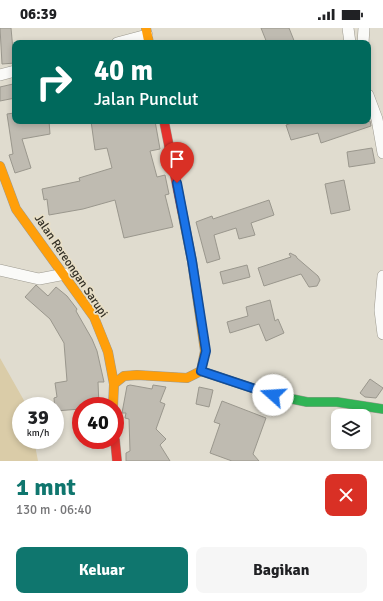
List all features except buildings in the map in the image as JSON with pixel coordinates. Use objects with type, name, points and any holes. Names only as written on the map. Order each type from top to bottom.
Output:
[{"type":"street","points":[[348,28],[350,40]]},
{"type":"street","points":[[363,40],[364,28]]},
{"type":"street","points":[[128,40],[147,35]]},
{"type":"street","points":[[0,75],[12,72]]},
{"type":"street","points":[[371,103],[377,119],[383,153]]},
{"type":"street","points":[[165,124],[192,261],[206,351],[201,371]]},
{"type":"street","name":"Jalan Rereongan Sarupi","points":[[0,166],[16,209],[65,274],[94,317],[108,352],[114,384],[113,397]]},
{"type":"street","points":[[0,270],[39,279],[65,274]]},
{"type":"street","points":[[383,276],[380,310],[383,334]]},
{"type":"street","points":[[114,384],[124,376],[137,375],[187,378],[201,371],[273,395],[307,402],[337,402],[383,409]]},
{"type":"street","points":[[116,449],[117,460]]},
{"type":"shaded area","points":[[0,358],[22,397],[12,397],[12,449],[36,449],[38,461],[0,461]]},
{"type":"traffic: fast","points":[[201,371],[273,395],[307,402],[337,402],[383,409]]},
{"type":"traffic: slow","points":[[146,28],[148,40]]},
{"type":"traffic: slow","points":[[0,166],[16,209],[94,317],[108,352],[114,384]]},
{"type":"traffic: slow","points":[[113,397],[114,384],[124,376],[137,375],[187,378],[201,371],[205,351],[192,261],[182,211]]},
{"type":"traffic: jam","points":[[165,124],[182,211]]},
{"type":"traffic: jam","points":[[116,449],[117,461]]},
{"type":"route","points":[[177,183],[192,261],[206,351],[201,371],[273,395]]}]
